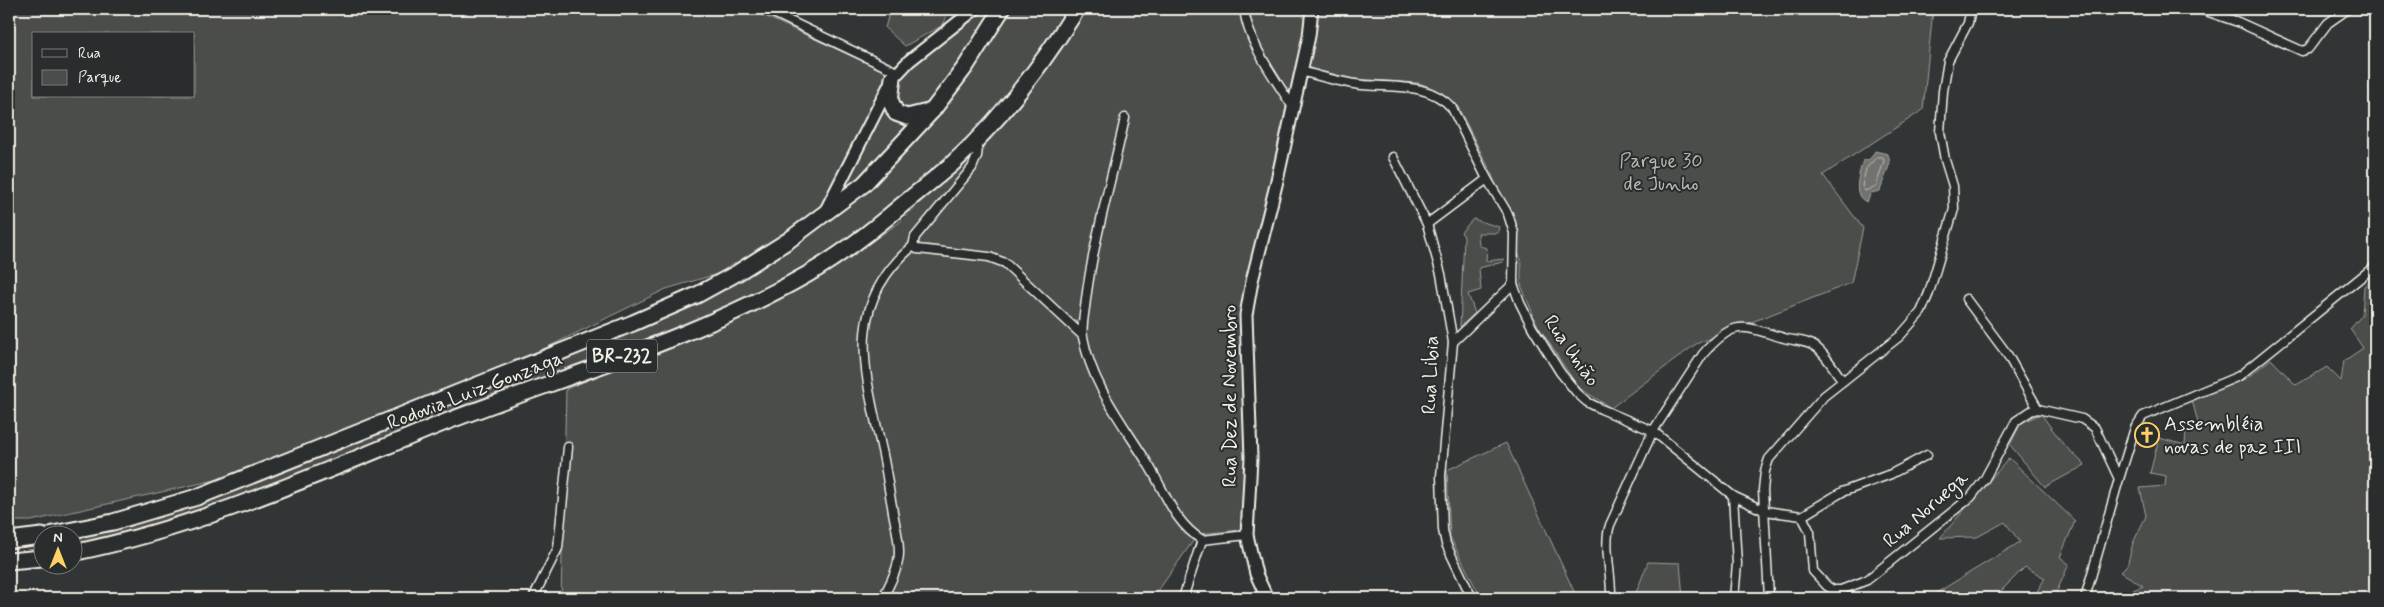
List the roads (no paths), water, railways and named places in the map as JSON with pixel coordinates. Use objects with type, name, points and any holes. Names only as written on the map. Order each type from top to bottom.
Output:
[{"type":"highway","name":"Rodovia Luiz Gonzaga","points":[[82,528],[113,522],[197,497],[634,323],[697,295],[737,273],[789,240],[864,184],[932,111],[966,66],[1002,9]]},
{"type":"highway","name":"Rodovia Luiz Gonzaga","points":[[82,551],[109,546],[169,529],[235,507],[481,408],[668,340],[775,292],[810,273],[868,234],[953,163],[1019,93],[1055,44],[1077,9]]},
{"type":"highway","points":[[895,75],[890,100],[896,113],[907,117],[932,111]]},
{"type":"highway","points":[[9,540],[32,537]]},
{"type":"highway","points":[[9,561],[32,559]]},
{"type":"main road","points":[[825,213],[895,75],[975,9]]},
{"type":"main road","name":"Rua Dez de Novembro","points":[[1267,598],[1256,574],[1247,535],[1251,458],[1246,315],[1252,281],[1276,185],[1301,71],[1312,9]]},
{"type":"street","points":[[1244,9],[1248,24],[1268,68],[1292,106]]},
{"type":"street","points":[[1769,598],[1763,479],[1769,459],[1812,408],[1900,336],[1921,312],[1929,293],[1954,210],[1953,186],[1944,160],[1940,132],[1945,74],[1948,61],[1968,23],[1971,9]]},
{"type":"street","points":[[2200,9],[2238,22],[2302,51],[2308,49],[2328,23],[2348,9]]},
{"type":"street","points":[[2371,9],[2375,14]]},
{"type":"street","points":[[766,10],[895,75]]},
{"type":"street","name":"Rua União","points":[[1301,71],[1355,84],[1422,89],[1434,93],[1452,108],[1487,180],[1503,204],[1514,233],[1513,284],[1532,327],[1560,372],[1577,393],[1587,402],[1601,410],[1653,431],[1733,496],[1765,511],[1802,516]]},
{"type":"street","points":[[1125,118],[1092,263],[1082,335],[1090,360],[1110,406],[1149,465],[1167,502],[1185,528],[1202,540],[1247,535]]},
{"type":"street","points":[[883,598],[895,571],[899,552],[882,449],[868,386],[864,338],[867,312],[879,283],[892,264],[912,246],[915,237],[972,168],[978,156],[979,137]]},
{"type":"street","name":"Rua Libia","points":[[1393,157],[1427,224],[1441,274],[1453,342],[1441,476],[1443,530],[1446,544],[1472,598]]},
{"type":"street","points":[[1427,224],[1487,180]]},
{"type":"street","points":[[912,246],[917,249],[989,257],[1005,263],[1082,335]]},
{"type":"street","points":[[2084,598],[2138,421],[2150,412],[2239,376],[2375,266]]},
{"type":"street","points":[[1453,342],[1513,284]]},
{"type":"street","points":[[1966,299],[2006,354],[2038,409],[2082,419],[2095,428],[2119,479]]},
{"type":"street","points":[[1612,598],[1611,563],[1607,535],[1653,431],[1703,354],[1721,336],[1745,327],[1756,328],[1813,345],[1821,352],[1843,381]]},
{"type":"street","name":"Rua Noruega","points":[[1802,516],[1810,532],[1813,571],[1823,584],[1833,590],[1849,588],[1867,580],[1971,497],[1984,480],[2016,421],[2031,411],[2038,409]]},
{"type":"street","points":[[533,598],[558,548],[568,447]]},
{"type":"street","points":[[1802,516],[1842,492],[1891,474],[1927,455]]},
{"type":"street","points":[[1733,496],[1737,564],[1734,598]]},
{"type":"street","points":[[1184,598],[1202,540]]},
{"type":"water","points":[[1875,151],[1888,154],[1890,163],[1880,191],[1871,193],[1867,202],[1859,195],[1858,178],[1863,161],[1870,159]]},
{"type":"place","name":"Assembléia novas de paz III","points":[[2147,435]]},
{"type":"park label","name":"Parque 30 de Junho","points":[[1661,172]]}]
